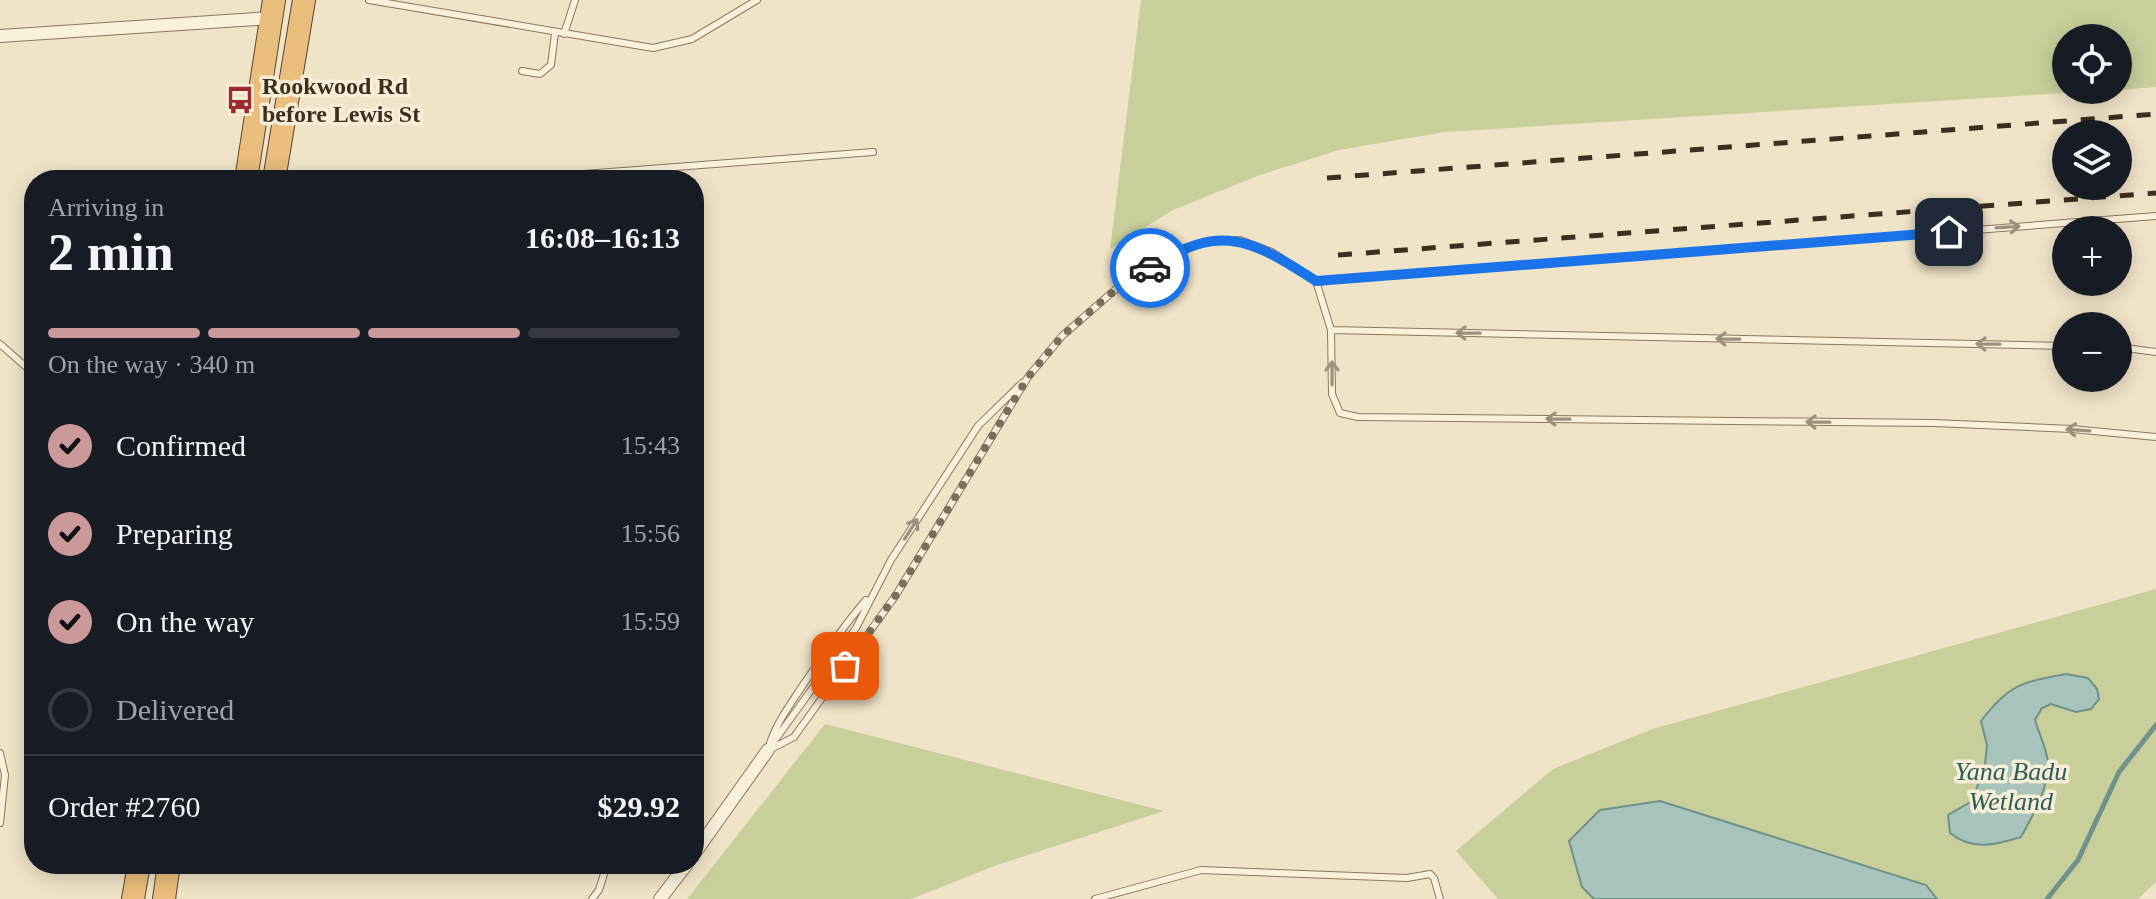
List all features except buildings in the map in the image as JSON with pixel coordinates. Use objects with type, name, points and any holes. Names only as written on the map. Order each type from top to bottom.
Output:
[{"type":"highway","points":[[276,170],[304,0]]},
{"type":"highway","points":[[248,170],[273,9]]},
{"type":"highway","points":[[133,899],[137,874]]},
{"type":"highway","points":[[164,899],[168,874]]},
{"type":"street","points":[[0,36],[273,9]]},
{"type":"street","points":[[704,840],[768,750]]},
{"type":"street","points":[[660,899],[679,874]]},
{"type":"lane","points":[[369,0],[653,48],[692,39],[757,0]]},
{"type":"lane","points":[[564,34],[575,0]]},
{"type":"lane","points":[[522,71],[540,74],[551,65],[555,33]]},
{"type":"lane","points":[[636,170],[873,152]]},
{"type":"lane","points":[[768,750],[775,726],[845,624],[871,596],[978,426],[1028,377],[1062,336],[1116,289],[1169,255],[1206,242],[1240,240],[1272,252],[1316,281],[2156,216]]},
{"type":"lane","points":[[1316,281],[1331,330],[1332,394],[1340,413],[1358,417],[1934,423],[2072,429],[2156,437]]},
{"type":"lane","points":[[1331,330],[2052,346]]},
{"type":"lane","points":[[0,344],[24,365]]},
{"type":"lane","points":[[2132,349],[2156,352]]},
{"type":"lane","points":[[768,750],[794,737],[896,595],[1028,377]]},
{"type":"lane","points":[[0,753],[5,775],[0,823]]},
{"type":"lane","points":[[1095,899],[1201,870],[1407,878],[1430,874],[1440,899]]},
{"type":"lane","points":[[592,899],[599,890],[604,874]]},
{"type":"green space","points":[[1141,0],[2156,0],[2156,87],[2132,89],[2132,24],[2052,24],[2052,94],[1445,132],[1339,150],[1260,175],[1173,210],[1110,249]]},
{"type":"green space","points":[[2156,589],[2156,882],[2138,899],[1498,899],[1456,851],[1553,769],[1652,729]]},
{"type":"green space","points":[[825,724],[1164,811],[997,865],[911,899],[687,899]]},
{"type":"water","name":"Yana Badu Wetland","points":[[2066,674],[2088,678],[2097,689],[2099,699],[2091,709],[2076,712],[2051,704],[2042,708],[2035,720],[2047,754],[2047,774],[2039,802],[2021,837],[1984,845],[1958,839],[1950,833],[1948,815],[1972,801],[1985,765],[1987,745],[1981,721],[2000,699],[2018,687]]},
{"type":"water","points":[[1660,801],[1926,885],[1937,899],[1594,899],[1582,887],[1569,841],[1600,810]]},
{"type":"waterway","points":[[2047,899],[2078,860],[2119,772],[2156,725]]},
{"type":"railway","points":[[1327,178],[2156,114]]},
{"type":"railway","points":[[1338,255],[2156,193]]},
{"type":"way so far","points":[[845,666],[896,595],[1028,377],[1062,336],[1116,289],[1150,268]]},
{"type":"place","name":"Rookwood Rd before Lewis St","points":[[240,100]]},
{"type":"route","points":[[1150,268],[1169,255],[1206,242],[1240,240],[1272,252],[1316,281],[1949,232]]}]
